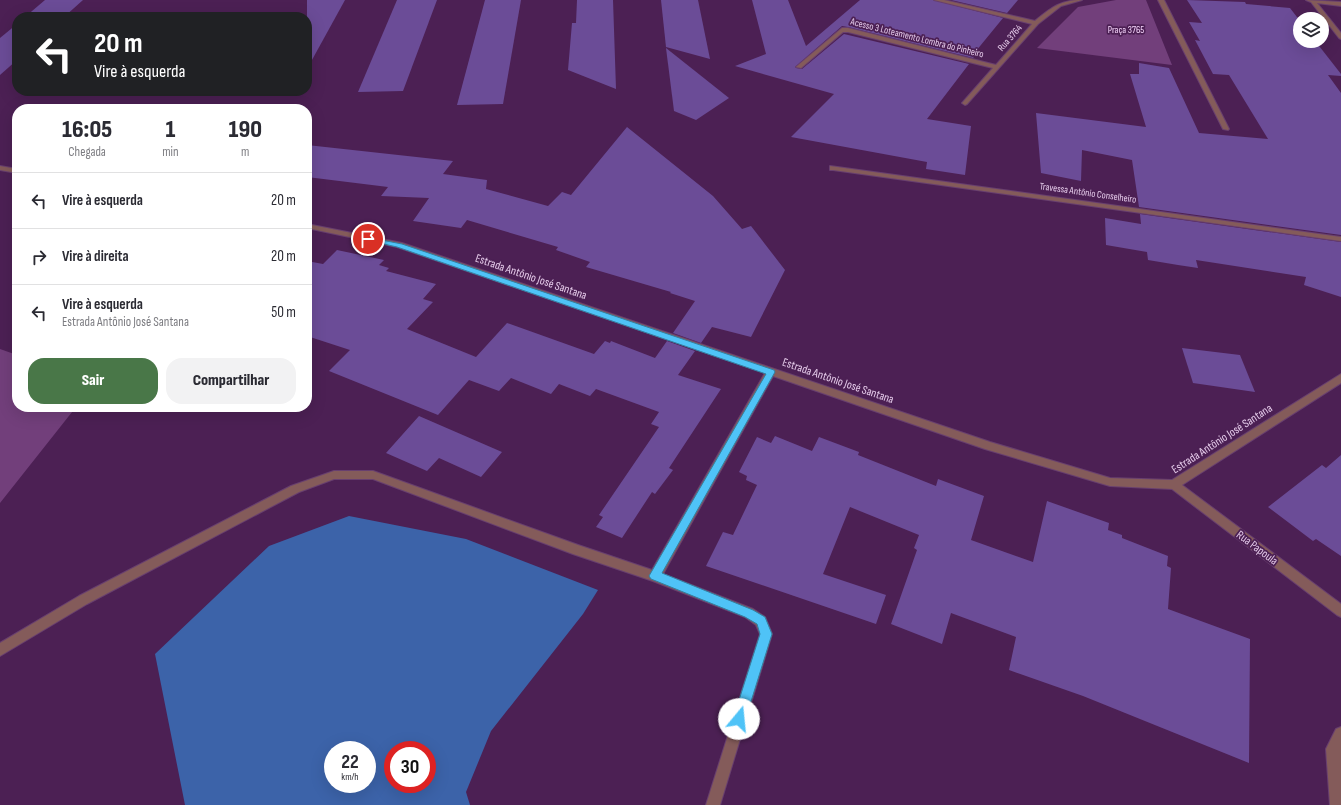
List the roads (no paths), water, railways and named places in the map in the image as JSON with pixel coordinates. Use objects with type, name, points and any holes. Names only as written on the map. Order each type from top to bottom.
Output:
[{"type":"street","points":[[937,0],[1036,23]]},
{"type":"street","name":"Rua 3764","points":[[965,102],[1036,23],[1057,3],[1079,0]]},
{"type":"street","points":[[1161,0],[1226,130]]},
{"type":"street","points":[[1309,0],[1341,4]]},
{"type":"street","points":[[1312,0],[1341,37]]},
{"type":"street","name":"Acesso 3 Loteamento Lombra do Pinheiro","points":[[799,67],[842,30],[848,30],[997,67]]},
{"type":"street","points":[[0,168],[12,170]]},
{"type":"street","name":"Travessa Antônio Conselheiro","points":[[833,168],[1341,239]]},
{"type":"street","name":"Estrada Antônio José Santana","points":[[312,227],[399,245],[988,446],[1110,482],[1174,485],[1341,378]]},
{"type":"street","points":[[655,576],[771,372]]},
{"type":"street","points":[[0,650],[90,596],[295,489],[334,475],[373,475],[577,550],[655,576],[749,613],[761,621],[766,634],[713,805]]},
{"type":"street","name":"Rua Papoula","points":[[1174,485],[1341,611]]},
{"type":"street","points":[[1337,805],[1333,748],[1341,734]]},
{"type":"water","points":[[349,516],[466,539],[598,590],[583,614],[491,731],[466,792],[470,805],[185,805],[155,654],[269,546]]},
{"type":"park label","name":"Praça 3765","points":[[1126,30]]}]
